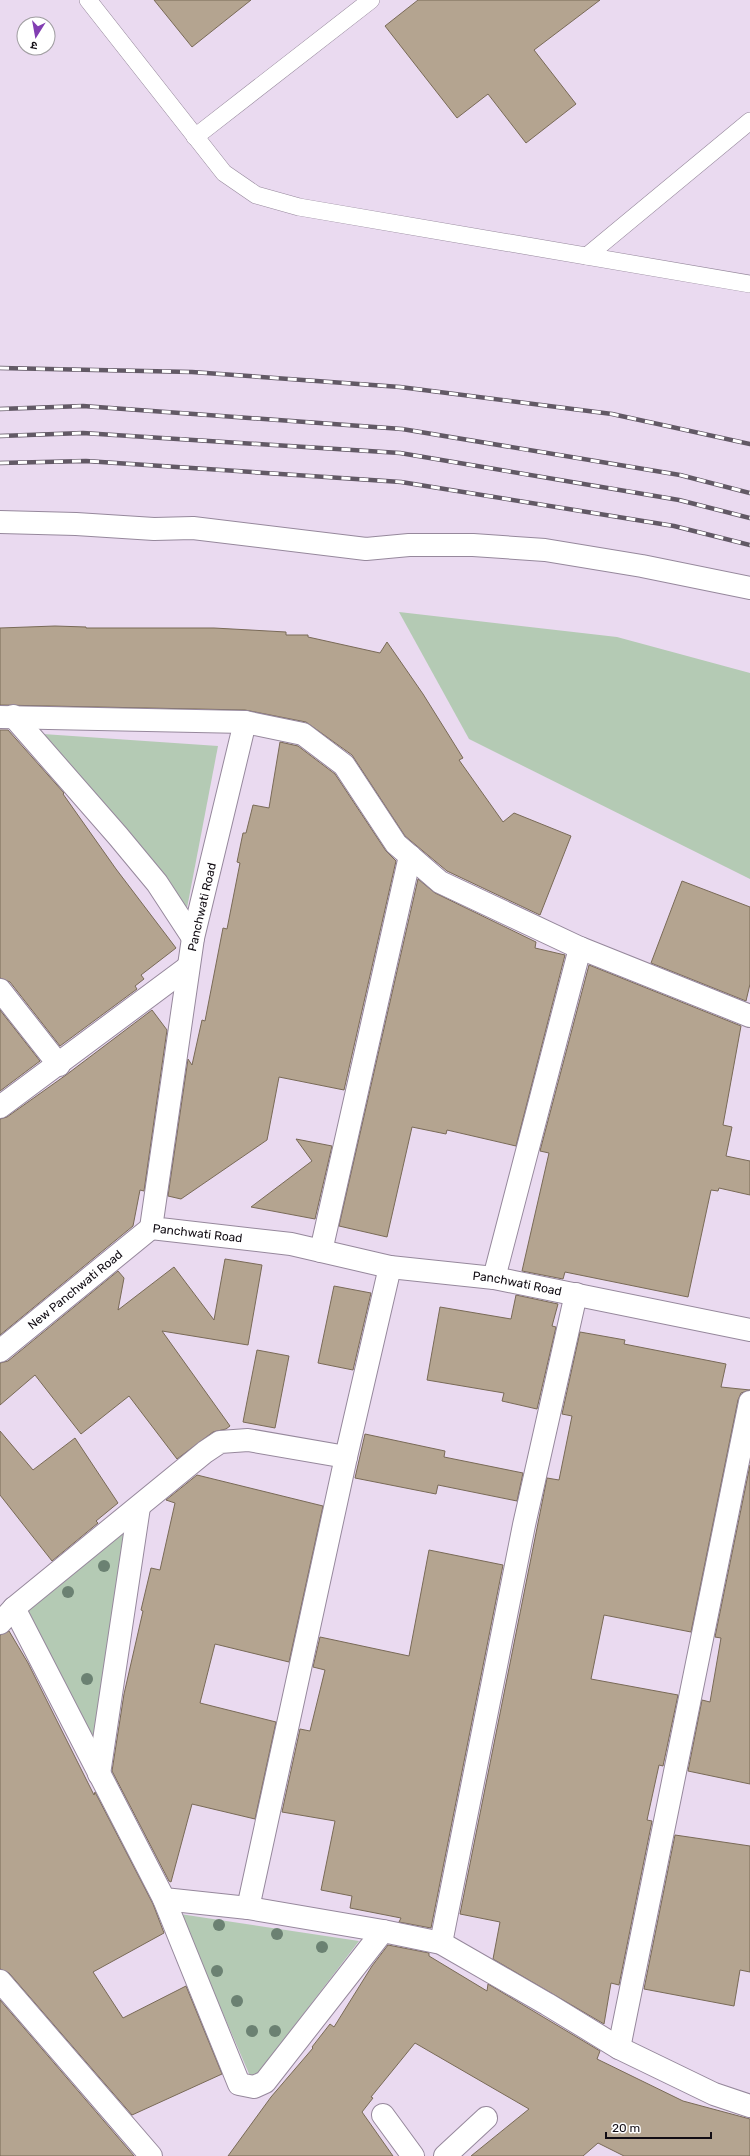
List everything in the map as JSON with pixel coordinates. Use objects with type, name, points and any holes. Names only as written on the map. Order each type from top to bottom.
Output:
[{"type":"street","points":[[0,522],[76,524],[154,529],[193,528],[366,549],[409,545],[473,545],[545,550],[642,566],[750,588]]},
{"type":"street","points":[[7,717],[245,722],[303,734],[344,765],[396,844],[440,882],[580,948],[750,1016]]},
{"type":"street","points":[[7,717],[156,883],[194,938]]},
{"type":"street","name":"Panchwati Road","points":[[245,722],[188,967],[151,1228],[291,1244],[390,1268],[494,1278],[750,1330]]},
{"type":"street","points":[[321,1251],[410,856]]},
{"type":"street","points":[[494,1278],[580,948]]},
{"type":"street","points":[[0,1107],[59,1065],[188,967]]},
{"type":"street","points":[[0,990],[59,1065]]},
{"type":"street","name":"New Panchwati Road","points":[[0,1351],[151,1228]]},
{"type":"street","points":[[248,1908],[346,1457],[390,1268]]},
{"type":"street","points":[[441,1943],[524,1525],[576,1294]]},
{"type":"street","points":[[619,2048],[750,1402]]},
{"type":"street","points":[[346,1457],[248,1440],[220,1442],[205,1452],[7,1616],[100,1774],[164,1899],[239,2084],[254,2087],[265,2082],[383,1931]]},
{"type":"street","points":[[100,1774],[139,1507]]},
{"type":"street","points":[[164,1899],[248,1908],[383,1931],[441,1943],[548,2004],[619,2048],[714,2094],[750,2106]]},
{"type":"street","points":[[0,1981],[151,2156]]},
{"type":"street","points":[[383,2115],[413,2156]]},
{"type":"street","points":[[445,2156],[486,2118]]},
{"type":"lane","points":[[88,0],[194,137],[224,173],[256,195],[299,207],[750,284]]},
{"type":"lane","points":[[194,137],[372,0]]},
{"type":"lane","points":[[587,256],[750,121]]},
{"type":"green space","points":[[399,612],[617,637],[750,673],[750,879],[469,739]]},
{"type":"green space","points":[[43,734],[218,746],[187,908]]},
{"type":"green space","points":[[139,1507],[99,1774],[14,1608]]},
{"type":"green space","points":[[180,1914],[359,1941],[256,2076],[250,2076]]},
{"type":"building","points":[[154,0],[251,0],[192,47]]},
{"type":"building","points":[[418,0],[600,0],[534,50],[576,104],[526,143],[488,94],[457,118],[385,26]]},
{"type":"building","points":[[55,626],[86,628],[214,628],[286,632],[286,635],[308,635],[308,637],[380,653],[387,642],[423,694],[463,758],[459,760],[503,822],[514,813],[571,836],[540,915],[447,871],[405,836],[352,755],[306,722],[245,710],[0,705],[0,628]]},
{"type":"building","points":[[0,730],[8,730],[64,793],[63,794],[116,869],[176,948],[141,975],[144,979],[135,986],[137,989],[60,1046],[10,982],[0,978]]},
{"type":"building","points":[[280,742],[298,746],[335,774],[386,851],[396,861],[344,1090],[279,1077],[267,1140],[181,1199],[168,1196],[188,1059],[192,1065],[202,1020],[205,1021],[223,928],[227,929],[240,863],[237,862],[243,833],[246,833],[253,805],[269,808]]},
{"type":"building","points":[[418,879],[435,893],[536,942],[535,948],[565,955],[516,1146],[447,1130],[446,1134],[412,1127],[387,1237],[339,1226]]},
{"type":"building","points":[[682,881],[750,907],[750,984],[746,1001],[651,963]]},
{"type":"building","points":[[589,965],[741,1026],[723,1125],[732,1127],[726,1156],[750,1161],[750,1195],[719,1188],[718,1191],[711,1190],[688,1297],[565,1272],[563,1279],[522,1271],[549,1153],[540,1151]]},
{"type":"building","points":[[0,1010],[40,1061],[0,1091]]},
{"type":"building","points":[[152,1010],[167,1030],[144,1191],[140,1190],[133,1226],[0,1335],[0,1119],[7,1117],[66,1075]]},
{"type":"building","points":[[296,1139],[332,1146],[315,1219],[251,1207],[312,1161]]},
{"type":"building","points":[[225,1259],[262,1265],[248,1345],[162,1331],[230,1426],[226,1429],[213,1432],[177,1459],[129,1396],[81,1434],[35,1375],[0,1405],[0,1363],[8,1361],[118,1271],[124,1278],[118,1310],[174,1267],[214,1320]]},
{"type":"building","points":[[334,1286],[371,1293],[353,1370],[318,1363]]},
{"type":"building","points":[[516,1295],[558,1304],[552,1326],[556,1327],[537,1409],[502,1401],[504,1393],[427,1380],[440,1307],[511,1319]]},
{"type":"building","points":[[580,1332],[625,1340],[624,1344],[726,1364],[721,1387],[750,1390],[741,1393],[738,1400],[691,1632],[604,1615],[591,1679],[678,1695],[663,1766],[659,1765],[647,1820],[652,1821],[619,1985],[611,1983],[604,2024],[493,1959],[500,1922],[460,1914],[547,1478],[559,1480],[572,1416],[562,1414]]},
{"type":"building","points":[[257,1350],[289,1356],[275,1428],[243,1422]]},
{"type":"building","points":[[0,1431],[33,1470],[75,1438],[118,1503],[96,1521],[98,1523],[52,1561],[0,1495]]},
{"type":"building","points":[[365,1434],[445,1451],[444,1457],[523,1473],[517,1501],[438,1485],[436,1494],[355,1478]]},
{"type":"building","points":[[750,1465],[750,1784],[688,1771],[702,1700],[710,1702],[721,1638],[715,1637]]},
{"type":"building","points":[[197,1475],[323,1506],[289,1662],[215,1644],[200,1703],[276,1722],[255,1819],[192,1804],[171,1882],[169,1881],[112,1771],[124,1694],[143,1611],[141,1610],[151,1568],[160,1570],[175,1503],[166,1500]]},
{"type":"building","points":[[429,1550],[503,1565],[431,1928],[399,1922],[401,1918],[350,1908],[352,1896],[321,1890],[335,1821],[282,1812],[300,1729],[310,1731],[325,1670],[313,1667],[320,1637],[409,1656]]},
{"type":"building","points":[[9,1631],[28,1663],[94,1795],[95,1792],[153,1904],[164,1933],[93,1972],[123,2018],[186,1986],[222,2074],[132,2115],[9,1973],[0,1969],[0,1635]]},
{"type":"building","points":[[675,1835],[750,1846],[750,1972],[740,1970],[734,2006],[644,1989]]},
{"type":"building","points":[[388,1945],[429,1953],[429,1956],[487,1991],[488,1984],[600,2051],[597,2059],[683,2101],[750,2119],[750,2156],[624,2156],[598,2143],[583,2156],[471,2156],[529,2109],[415,2043],[371,2097],[373,2098],[362,2112],[393,2156],[228,2156],[271,2097],[313,2048],[312,2047],[330,2024],[334,2027],[372,1966]]},
{"type":"building","points":[[0,2000],[134,2156],[0,2156]]},
{"type":"railway","points":[[0,368],[192,372],[400,387],[612,414],[750,444]]},
{"type":"railway","points":[[0,409],[83,406],[402,429],[680,475],[750,493]]},
{"type":"railway","points":[[0,436],[83,433],[400,453],[679,500],[750,518]]},
{"type":"railway","points":[[0,463],[86,461],[401,482],[674,526],[750,545]]}]
